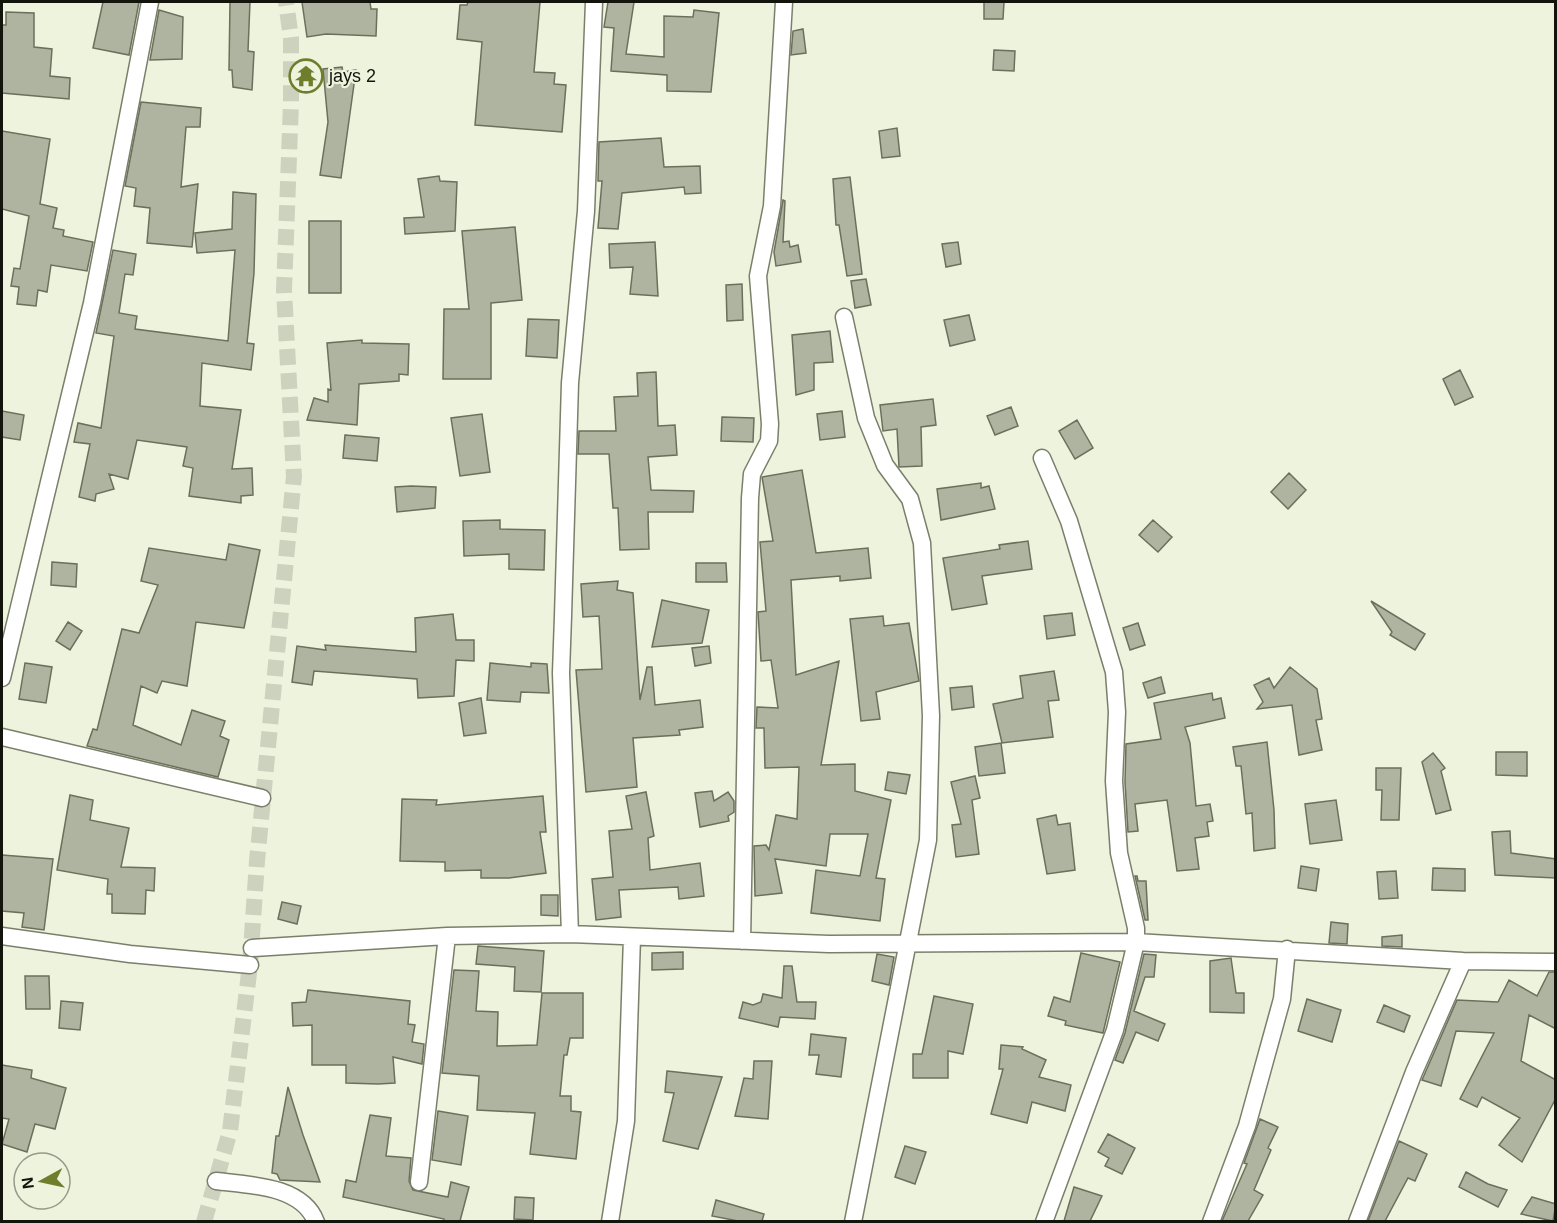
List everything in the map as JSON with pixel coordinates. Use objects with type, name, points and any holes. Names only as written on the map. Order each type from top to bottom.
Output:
[{"type":"street","points":[[2,678],[92,303],[150,2]]},
{"type":"street","points":[[570,934],[562,627],[570,383],[586,211],[594,2]]},
{"type":"street","points":[[742,941],[750,498],[752,474],[768,441],[770,424],[758,276],[772,206],[784,2]]},
{"type":"street","points":[[844,317],[866,418],[885,465],[910,499],[922,543],[931,716],[928,840],[853,1221]]},
{"type":"street","points":[[1042,458],[1069,521],[1114,672],[1117,712],[1114,781],[1119,854],[1136,928],[1136,942],[1115,1030],[1044,1221]]},
{"type":"street","points":[[2,737],[262,798]]},
{"type":"street","points":[[252,948],[447,936],[570,934],[742,941],[909,944],[1136,942],[1463,960],[1556,962]]},
{"type":"street","points":[[2,936],[130,954],[250,965]]},
{"type":"street","points":[[419,1182],[447,936]]},
{"type":"street","points":[[610,1221],[626,1121],[632,937]]},
{"type":"street","points":[[1211,1221],[1250,1115],[1282,999],[1287,949]]},
{"type":"street","points":[[1357,1221],[1406,1092],[1463,960]]},
{"type":"street","points":[[216,1181],[282,1192],[309,1210],[316,1221]]},
{"type":"building","points":[[103,2],[139,2],[129,55],[93,48]]},
{"type":"building","points":[[230,2],[250,2],[248,51],[254,52],[252,90],[233,87],[232,70],[229,70]]},
{"type":"building","points":[[302,2],[370,2],[371,9],[377,9],[376,36],[326,34],[307,37]]},
{"type":"building","points":[[468,2],[540,2],[534,72],[555,73],[554,84],[566,85],[562,132],[475,125],[482,42],[457,39],[460,5],[467,5]]},
{"type":"building","points":[[608,2],[634,2],[626,54],[664,57],[664,16],[693,17],[694,10],[719,13],[711,92],[667,91],[667,75],[611,71],[614,28],[604,27]]},
{"type":"building","points":[[984,2],[1004,2],[1003,19],[984,19]]},
{"type":"building","points":[[159,10],[183,17],[182,59],[150,60]]},
{"type":"building","points":[[6,12],[34,13],[34,47],[52,49],[50,76],[70,78],[69,99],[2,93],[2,25],[6,25]]},
{"type":"building","points":[[803,29],[806,53],[791,55],[793,31]]},
{"type":"building","points":[[994,50],[1015,51],[1014,71],[993,70]]},
{"type":"building","points":[[342,67],[343,72],[356,70],[341,178],[320,175],[328,122],[323,69]]},
{"type":"building","points":[[141,102],[201,108],[200,127],[186,127],[181,187],[198,184],[192,247],[147,243],[150,208],[134,206],[136,188],[125,186]]},
{"type":"building","points":[[897,128],[900,156],[882,158],[879,131]]},
{"type":"building","points":[[2,131],[50,139],[40,204],[57,208],[53,228],[64,230],[63,236],[93,242],[87,271],[51,265],[47,292],[38,290],[36,306],[17,304],[19,287],[11,286],[14,268],[20,269],[29,216],[2,209]]},
{"type":"building","points":[[661,138],[664,167],[700,166],[701,193],[685,194],[684,187],[622,193],[618,229],[598,228],[602,181],[598,181],[599,142]]},
{"type":"building","points":[[439,176],[440,181],[457,182],[455,231],[405,234],[404,218],[424,217],[418,179]]},
{"type":"building","points":[[850,177],[862,274],[847,276],[839,225],[836,225],[833,179]]},
{"type":"building","points":[[233,192],[256,194],[254,273],[247,343],[254,344],[251,370],[202,363],[200,406],[241,410],[232,469],[252,468],[253,495],[241,496],[241,503],[189,496],[193,468],[183,466],[187,447],[137,440],[128,479],[109,474],[114,489],[96,494],[95,501],[79,497],[90,444],[74,442],[78,423],[101,428],[114,336],[96,333],[113,250],[136,254],[133,275],[125,274],[119,313],[137,316],[135,329],[228,341],[235,250],[197,253],[195,233],[232,229]]},
{"type":"building","points":[[783,200],[785,201],[783,242],[789,241],[790,247],[798,245],[801,262],[776,266],[774,252]]},
{"type":"building","points":[[309,221],[341,221],[341,293],[309,293]]},
{"type":"building","points":[[515,227],[522,300],[491,303],[491,379],[443,379],[444,309],[469,309],[462,231]]},
{"type":"building","points":[[655,242],[658,296],[630,294],[633,267],[610,268],[609,244]]},
{"type":"building","points":[[958,242],[961,264],[946,267],[942,244]]},
{"type":"building","points":[[866,279],[871,305],[855,308],[851,281]]},
{"type":"building","points":[[742,284],[743,320],[727,321],[726,285]]},
{"type":"building","points":[[969,315],[975,340],[950,346],[944,320]]},
{"type":"building","points":[[528,319],[559,320],[557,358],[526,356]]},
{"type":"building","points":[[830,331],[833,362],[814,363],[814,390],[796,395],[792,335]]},
{"type":"building","points":[[362,340],[362,343],[409,344],[408,375],[399,374],[399,381],[359,384],[357,425],[307,420],[314,398],[328,402],[328,389],[331,390],[327,343]]},
{"type":"building","points":[[1460,370],[1473,397],[1455,405],[1443,379]]},
{"type":"building","points":[[656,372],[658,426],[675,425],[677,455],[648,457],[651,490],[694,491],[693,512],[648,512],[649,549],[620,550],[618,508],[613,508],[609,454],[578,454],[579,431],[616,431],[614,397],[638,396],[637,373]]},
{"type":"building","points":[[933,399],[936,425],[921,427],[922,466],[899,467],[897,429],[883,431],[880,405]]},
{"type":"building","points":[[1011,407],[1018,426],[995,435],[987,416]]},
{"type":"building","points":[[2,411],[24,415],[20,440],[2,437]]},
{"type":"building","points":[[842,411],[845,437],[820,440],[817,414]]},
{"type":"building","points":[[482,414],[490,472],[460,476],[451,418]]},
{"type":"building","points":[[722,417],[754,418],[753,442],[721,441]]},
{"type":"building","points":[[1077,420],[1093,448],[1075,459],[1059,431]]},
{"type":"building","points":[[345,435],[379,438],[377,461],[343,458]]},
{"type":"building","points":[[802,470],[816,553],[868,548],[871,578],[840,581],[840,576],[791,580],[796,675],[839,661],[821,765],[855,764],[855,791],[891,800],[876,878],[885,879],[880,921],[811,913],[816,870],[860,876],[868,834],[830,834],[826,866],[775,859],[782,893],[755,896],[754,846],[766,845],[769,850],[776,815],[797,819],[799,767],[765,768],[764,728],[756,728],[757,707],[778,708],[771,660],[761,661],[758,612],[766,611],[760,542],[773,541],[762,477]]},
{"type":"building","points":[[1289,473],[1306,490],[1288,509],[1271,492]]},
{"type":"building","points":[[981,483],[981,488],[989,486],[995,509],[941,520],[937,489]]},
{"type":"building","points":[[395,487],[436,487],[435,508],[397,512]]},
{"type":"building","points":[[500,520],[500,529],[545,530],[544,570],[509,569],[509,554],[464,556],[463,521]]},
{"type":"building","points":[[1153,520],[1172,537],[1158,552],[1139,535]]},
{"type":"building","points":[[1028,541],[1032,569],[982,576],[987,604],[952,610],[943,558],[1000,549],[999,545]]},
{"type":"building","points":[[229,544],[260,550],[244,628],[196,622],[187,686],[162,681],[157,693],[141,686],[133,725],[181,745],[192,710],[225,721],[220,736],[229,740],[218,777],[87,746],[93,729],[97,730],[122,629],[139,633],[158,585],[141,581],[149,548],[226,560]]},
{"type":"building","points":[[52,562],[77,564],[76,587],[51,585]]},
{"type":"building","points":[[696,563],[726,563],[727,582],[696,582]]},
{"type":"building","points":[[618,581],[617,590],[633,593],[640,700],[647,667],[652,667],[655,705],[700,700],[703,727],[679,730],[680,735],[633,738],[637,787],[586,792],[576,670],[602,669],[599,616],[583,617],[581,584]]},
{"type":"building","points":[[662,600],[709,610],[702,643],[652,647]]},
{"type":"building","points":[[1371,601],[1425,634],[1415,650],[1390,635],[1392,632]]},
{"type":"building","points":[[1072,613],[1075,635],[1047,639],[1044,616]]},
{"type":"building","points":[[453,614],[456,640],[474,640],[474,661],[456,660],[454,696],[418,698],[417,679],[314,671],[312,685],[292,682],[297,646],[326,650],[325,645],[416,652],[415,618]]},
{"type":"building","points":[[883,616],[884,626],[909,623],[919,681],[876,692],[880,719],[861,721],[850,619]]},
{"type":"building","points":[[68,622],[82,631],[70,650],[56,641]]},
{"type":"building","points":[[1138,623],[1145,645],[1130,650],[1123,628]]},
{"type":"building","points":[[709,646],[711,663],[695,666],[692,648]]},
{"type":"building","points":[[25,663],[52,667],[46,703],[19,699]]},
{"type":"building","points":[[490,663],[531,667],[531,663],[547,664],[549,693],[521,692],[520,702],[487,700]]},
{"type":"building","points":[[1290,667],[1317,689],[1322,719],[1316,720],[1322,750],[1299,755],[1292,705],[1257,709],[1263,702],[1254,685],[1269,678],[1274,688]]},
{"type":"building","points":[[1054,671],[1059,700],[1048,701],[1053,737],[1002,743],[993,704],[1023,698],[1020,676]]},
{"type":"building","points":[[1161,677],[1165,693],[1148,698],[1143,683]]},
{"type":"building","points":[[972,686],[974,707],[952,710],[950,688]]},
{"type":"building","points":[[1212,693],[1213,700],[1221,698],[1225,718],[1185,727],[1190,743],[1196,806],[1210,804],[1213,821],[1207,822],[1209,836],[1195,838],[1199,869],[1177,871],[1167,800],[1135,804],[1138,831],[1128,832],[1125,782],[1126,744],[1161,739],[1154,703]]},
{"type":"building","points":[[481,698],[486,733],[464,736],[459,703]]},
{"type":"building","points":[[1267,742],[1274,810],[1275,848],[1254,851],[1252,813],[1246,814],[1241,766],[1236,766],[1233,747]]},
{"type":"building","points":[[1001,743],[1005,773],[979,776],[975,747]]},
{"type":"building","points":[[1496,752],[1527,752],[1527,776],[1496,775]]},
{"type":"building","points":[[1433,753],[1445,768],[1441,771],[1451,810],[1436,814],[1422,762]]},
{"type":"building","points":[[1376,768],[1401,768],[1399,820],[1381,820],[1382,790],[1376,790]]},
{"type":"building","points":[[888,772],[910,775],[906,794],[885,790]]},
{"type":"building","points":[[975,776],[980,798],[972,800],[979,854],[956,857],[952,825],[961,824],[951,782]]},
{"type":"building","points":[[712,791],[714,801],[728,792],[734,801],[734,812],[728,816],[729,821],[700,827],[695,793]]},
{"type":"building","points":[[646,792],[654,836],[648,838],[650,870],[700,863],[704,896],[679,899],[678,887],[619,890],[621,917],[596,920],[592,879],[613,877],[609,831],[632,829],[626,796]]},
{"type":"building","points":[[70,795],[93,800],[90,820],[129,828],[121,867],[155,868],[154,891],[146,890],[145,914],[112,913],[112,894],[107,894],[108,879],[57,870]]},
{"type":"building","points":[[543,796],[546,832],[540,832],[546,873],[509,878],[481,878],[481,870],[445,871],[445,862],[400,861],[402,799],[437,800],[436,805]]},
{"type":"building","points":[[1336,800],[1342,840],[1310,844],[1305,804]]},
{"type":"building","points":[[1056,815],[1058,825],[1070,823],[1075,870],[1047,874],[1037,819]]},
{"type":"building","points":[[1510,831],[1511,853],[1556,859],[1556,878],[1495,875],[1492,832]]},
{"type":"building","points":[[2,855],[53,859],[44,930],[22,927],[24,913],[2,911]]},
{"type":"building","points":[[1301,866],[1319,869],[1316,891],[1298,888]]},
{"type":"building","points":[[1433,868],[1465,869],[1465,891],[1432,890]]},
{"type":"building","points":[[1396,871],[1398,898],[1379,899],[1377,872]]},
{"type":"building","points":[[1135,876],[1138,881],[1146,881],[1148,920],[1145,920]]},
{"type":"building","points":[[541,895],[558,895],[558,916],[541,915]]},
{"type":"building","points":[[282,902],[301,906],[297,924],[278,919]]},
{"type":"building","points":[[1331,922],[1348,924],[1347,944],[1329,943]]},
{"type":"building","points":[[1402,935],[1402,947],[1382,946],[1382,937]]},
{"type":"building","points":[[478,946],[544,951],[541,992],[514,991],[515,967],[476,964]]},
{"type":"building","points":[[683,952],[683,969],[652,970],[652,953]]},
{"type":"building","points":[[1081,953],[1120,962],[1103,1033],[1065,1025],[1066,1021],[1048,1016],[1054,997],[1070,1002]]},
{"type":"building","points":[[877,954],[894,957],[889,985],[872,981]]},
{"type":"building","points":[[1144,954],[1156,955],[1154,977],[1145,977],[1134,1011],[1165,1024],[1158,1041],[1136,1032],[1123,1063],[1115,1060],[1125,1033]]},
{"type":"building","points":[[1231,958],[1236,993],[1244,993],[1244,1013],[1210,1012],[1210,961]]},
{"type":"building","points":[[784,966],[792,966],[797,1002],[816,1002],[815,1019],[780,1017],[778,1027],[739,1018],[743,1002],[753,1005],[761,1002],[763,994],[782,998]]},
{"type":"building","points":[[454,970],[479,971],[476,1011],[498,1012],[497,1046],[537,1045],[542,993],[583,993],[583,1038],[570,1038],[567,1055],[564,1055],[560,1096],[571,1096],[571,1111],[581,1112],[576,1159],[530,1154],[535,1113],[477,1110],[479,1076],[442,1073]]},
{"type":"building","points":[[1549,972],[1556,972],[1556,1029],[1529,1015],[1521,1061],[1556,1080],[1556,1098],[1522,1162],[1499,1145],[1520,1118],[1482,1097],[1477,1107],[1460,1099],[1494,1033],[1456,1031],[1441,1086],[1422,1080],[1457,1000],[1498,1002],[1509,980],[1537,996]]},
{"type":"building","points":[[25,976],[49,976],[50,1009],[26,1009]]},
{"type":"building","points":[[308,990],[410,1001],[408,1024],[415,1025],[412,1042],[424,1044],[422,1064],[393,1057],[395,1083],[378,1084],[346,1083],[346,1065],[312,1065],[312,1025],[293,1026],[292,1003],[306,1002]]},
{"type":"building","points":[[934,996],[973,1004],[963,1054],[948,1051],[948,1078],[913,1078],[913,1054],[922,1054]]},
{"type":"building","points":[[1307,999],[1341,1010],[1332,1042],[1298,1031]]},
{"type":"building","points":[[61,1001],[83,1003],[80,1030],[59,1028]]},
{"type":"building","points":[[1384,1005],[1410,1016],[1404,1032],[1377,1022]]},
{"type":"building","points":[[811,1034],[846,1038],[841,1077],[816,1074],[819,1055],[809,1055]]},
{"type":"building","points":[[1001,1045],[1023,1047],[1022,1049],[1046,1060],[1039,1077],[1071,1085],[1065,1111],[1032,1102],[1027,1123],[991,1114],[1003,1069],[999,1069]]},
{"type":"building","points":[[754,1061],[772,1061],[768,1119],[735,1116],[744,1078],[753,1079]]},
{"type":"building","points":[[2,1065],[32,1070],[31,1078],[66,1088],[55,1129],[35,1124],[27,1151],[2,1144],[9,1119],[2,1118]]},
{"type":"building","points":[[667,1071],[722,1077],[698,1149],[663,1141],[674,1093],[665,1092]]},
{"type":"building","points":[[288,1087],[320,1182],[280,1180],[277,1174],[272,1173],[276,1136],[279,1136]]},
{"type":"building","points":[[438,1111],[468,1116],[461,1165],[432,1160]]},
{"type":"building","points":[[370,1115],[391,1118],[386,1156],[411,1158],[409,1181],[413,1190],[448,1197],[451,1182],[469,1187],[460,1221],[444,1221],[444,1219],[343,1197],[346,1180],[356,1182]]},
{"type":"building","points":[[1260,1119],[1278,1127],[1268,1148],[1271,1150],[1254,1190],[1263,1195],[1248,1221],[1222,1221],[1247,1164],[1244,1163]]},
{"type":"building","points":[[1108,1134],[1135,1148],[1122,1174],[1105,1166],[1109,1158],[1098,1152]]},
{"type":"building","points":[[1399,1141],[1427,1154],[1415,1181],[1408,1178],[1385,1221],[1368,1221]]},
{"type":"building","points":[[905,1146],[926,1152],[915,1184],[895,1177]]},
{"type":"building","points":[[1466,1172],[1488,1184],[1507,1190],[1498,1207],[1459,1187]]},
{"type":"building","points":[[1074,1187],[1102,1196],[1090,1221],[1064,1221]]},
{"type":"building","points":[[515,1197],[534,1198],[533,1220],[514,1219]]},
{"type":"building","points":[[1532,1197],[1556,1204],[1553,1221],[1521,1214]]},
{"type":"building","points":[[716,1200],[764,1214],[762,1221],[738,1221],[712,1216]]},
{"type":"tunnel","points":[[204,1222],[230,1131],[250,965],[257,861],[294,476],[284,290],[291,103],[291,38],[286,2]]},
{"type":"place","name":"jays 2","points":[[306,76]]}]
